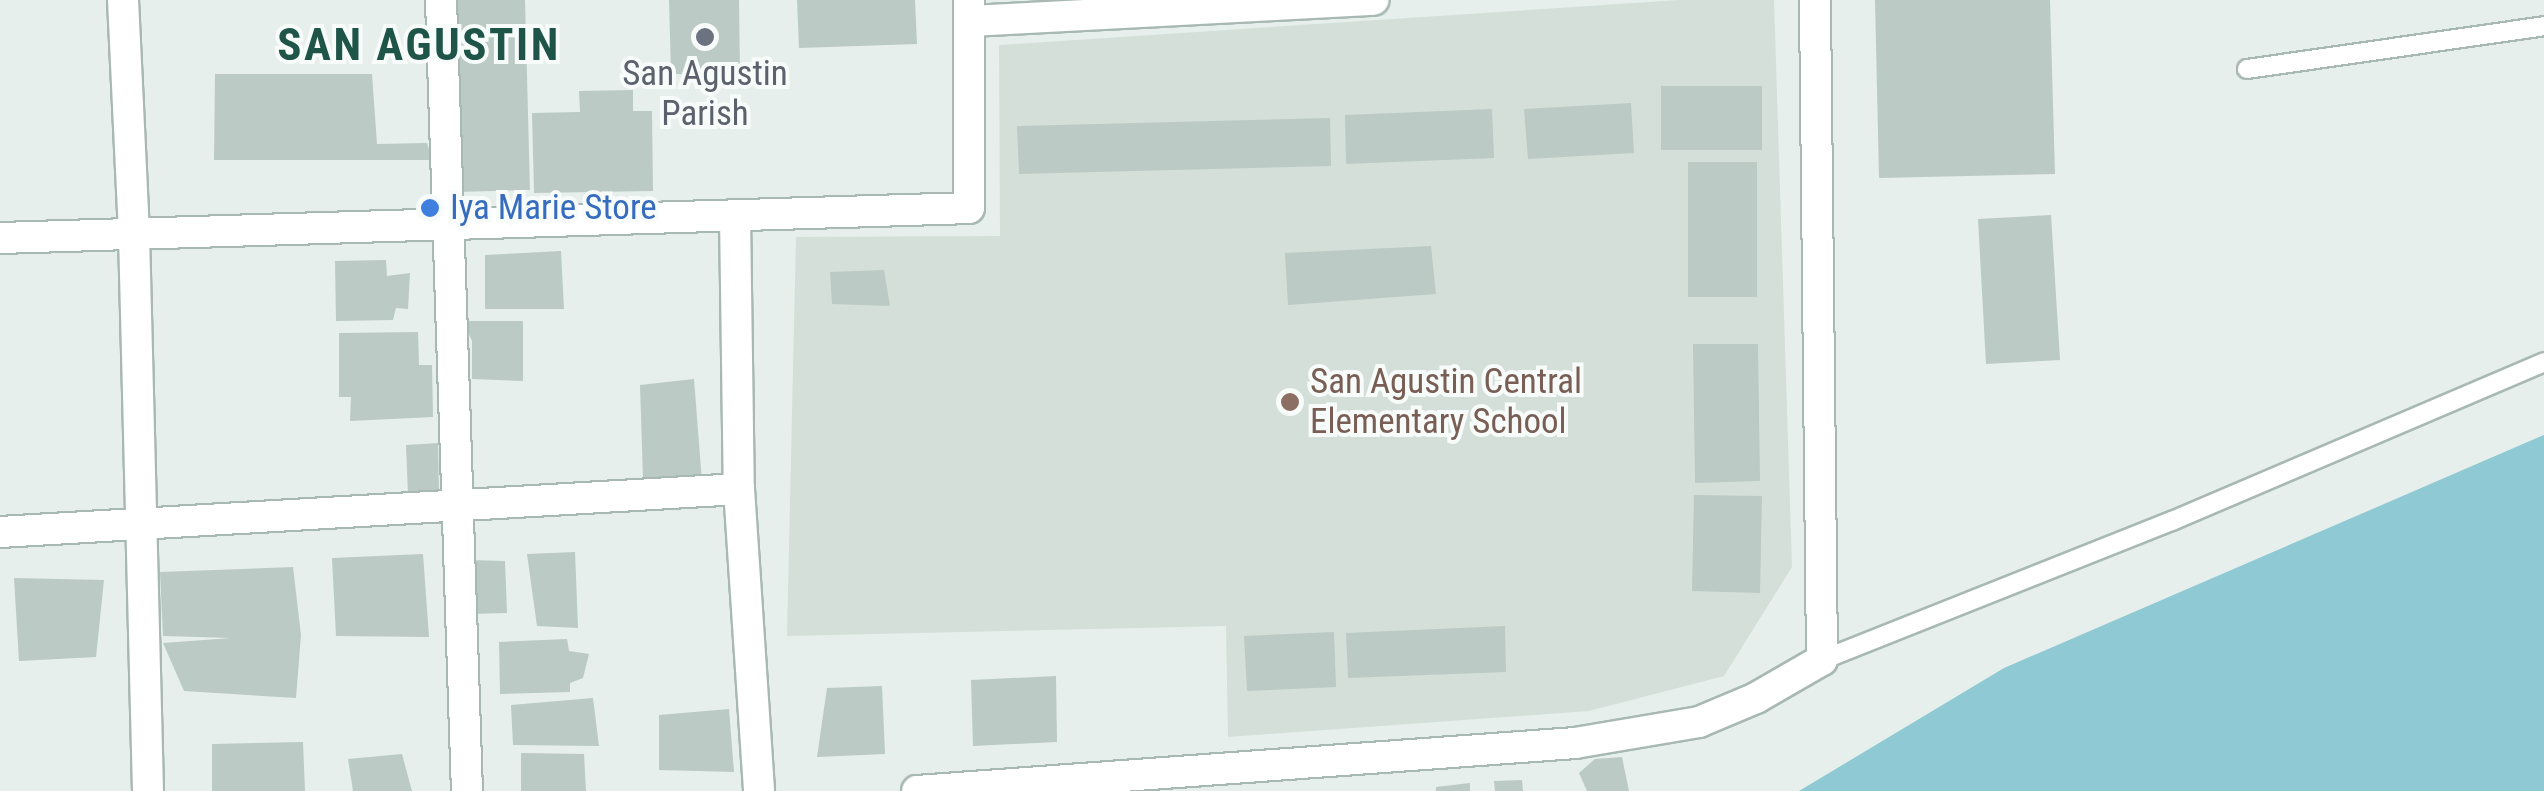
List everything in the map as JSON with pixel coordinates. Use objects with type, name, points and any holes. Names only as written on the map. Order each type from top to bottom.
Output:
[{"type":"street","points":[[123,0],[134,234],[148,791]]},
{"type":"street","points":[[442,0],[467,791]]},
{"type":"street","points":[[0,238],[968,208],[970,10],[1373,0]]},
{"type":"street","points":[[918,791],[1574,743],[1699,722],[1756,698],[1822,660],[1815,0]]},
{"type":"street","points":[[735,215],[738,489],[760,791]]},
{"type":"street","points":[[0,532],[738,489]]},
{"type":"lane","points":[[2247,69],[2544,26]]},
{"type":"lane","points":[[1822,660],[2172,522],[2544,362]]},
{"type":"shaded area","name":"San Agustin Central Elementary School","points":[[1679,0],[1774,0],[1792,567],[1724,676],[1589,711],[1228,737],[1226,626],[787,636],[796,237],[1000,236],[999,45]]},
{"type":"water","points":[[2544,435],[2544,791],[1799,791],[2004,668]]},
{"type":"building","points":[[456,0],[525,0],[530,190],[457,192]]},
{"type":"building","name":"San Agustin Parish","points":[[669,0],[739,0],[740,75],[671,74]]},
{"type":"building","points":[[797,0],[915,0],[917,44],[799,48]]},
{"type":"building","points":[[1875,0],[2050,0],[2055,174],[1879,178]]},
{"type":"building","points":[[215,74],[372,74],[377,144],[427,143],[432,160],[214,160]]},
{"type":"building","points":[[1661,86],[1762,86],[1762,150],[1661,150]]},
{"type":"building","points":[[633,90],[633,111],[652,111],[653,191],[534,193],[532,113],[580,112],[579,91]]},
{"type":"building","points":[[1631,103],[1634,153],[1528,159],[1524,109]]},
{"type":"building","points":[[1492,109],[1494,158],[1346,164],[1345,115]]},
{"type":"building","points":[[1330,118],[1331,166],[1019,174],[1017,126]]},
{"type":"building","points":[[1688,162],[1757,162],[1757,297],[1688,297]]},
{"type":"building","points":[[2051,215],[2060,360],[1986,364],[1978,219]]},
{"type":"building","points":[[1431,246],[1436,294],[1288,305],[1285,253]]},
{"type":"building","points":[[561,251],[564,309],[485,309],[485,255]]},
{"type":"building","points":[[386,260],[387,276],[410,273],[408,309],[396,308],[393,320],[336,321],[335,261]]},
{"type":"building","points":[[884,270],[890,306],[832,304],[830,272]]},
{"type":"building","points":[[463,321],[523,321],[523,381],[472,379],[472,341]]},
{"type":"building","points":[[418,332],[419,365],[432,365],[433,417],[350,421],[351,397],[339,397],[339,333]]},
{"type":"building","points":[[1693,344],[1758,344],[1760,481],[1695,483]]},
{"type":"building","points":[[694,379],[702,482],[643,479],[640,385]]},
{"type":"building","points":[[438,443],[439,494],[408,494],[406,445]]},
{"type":"building","points":[[1694,495],[1762,496],[1760,593],[1692,591]]},
{"type":"building","points":[[575,552],[578,628],[537,626],[527,554]]},
{"type":"building","points":[[423,554],[429,637],[336,636],[332,558]]},
{"type":"building","points":[[468,560],[505,561],[507,613],[467,614]]},
{"type":"building","points":[[293,567],[301,635],[296,698],[184,691],[163,643],[231,638],[163,636],[160,572]]},
{"type":"building","points":[[14,578],[104,580],[96,657],[19,661]]},
{"type":"building","points":[[1505,626],[1506,672],[1348,678],[1346,633]]},
{"type":"building","points":[[1334,632],[1336,687],[1247,691],[1244,636]]},
{"type":"building","points":[[567,639],[569,651],[589,654],[583,678],[570,683],[570,692],[500,694],[499,642]]},
{"type":"building","points":[[1056,676],[1057,742],[973,746],[971,680]]},
{"type":"building","points":[[882,686],[885,754],[817,757],[827,688]]},
{"type":"building","points":[[593,698],[599,746],[513,745],[511,705]]},
{"type":"building","points":[[729,709],[734,772],[659,770],[659,715]]},
{"type":"building","points":[[303,742],[305,791],[212,791],[212,744]]},
{"type":"building","points":[[521,753],[584,754],[586,791],[521,791]]},
{"type":"building","points":[[402,754],[412,791],[353,791],[348,759]]},
{"type":"building","points":[[1622,757],[1629,791],[1587,791],[1579,773],[1595,759]]},
{"type":"building","points":[[1522,780],[1523,791],[1495,791],[1494,781]]},
{"type":"building","points":[[1470,783],[1470,791],[1436,791],[1436,787]]},
{"type":"place","name":"San Agustin Parish","points":[[705,37]]},
{"type":"place","name":"Iya Marie Store","points":[[430,208]]},
{"type":"place","name":"San Agustin Central Elementary School","points":[[1290,402]]},
{"type":"district","name":"SAN AGUSTIN","points":[[419,45]]}]
